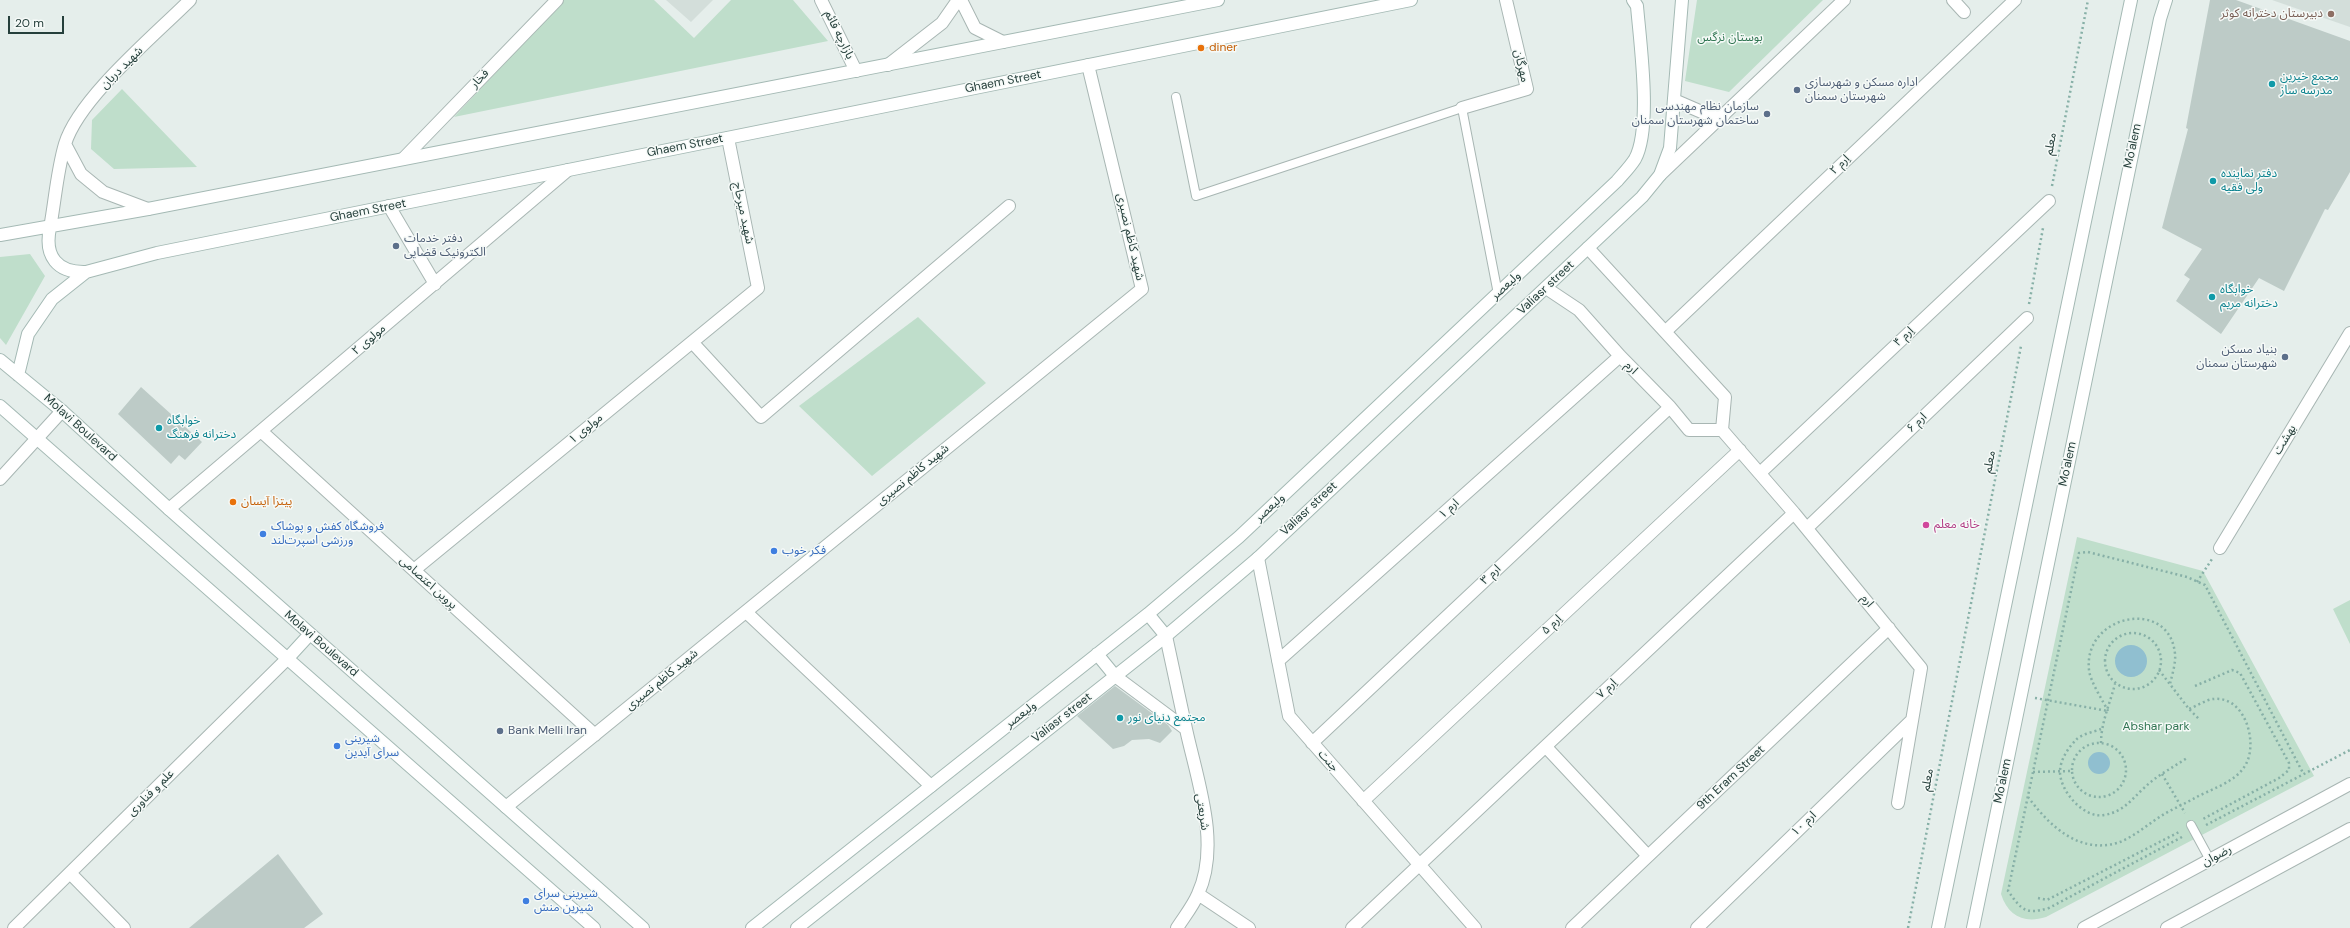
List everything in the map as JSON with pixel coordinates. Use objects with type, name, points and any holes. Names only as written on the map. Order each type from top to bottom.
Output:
[{"type":"street","name":"شهید دربان","points":[[86,272],[74,273],[63,269],[54,261],[49,251],[48,240],[65,144],[78,119],[101,89],[190,0]]},
{"type":"street","name":"فخار","points":[[404,159],[557,0]]},
{"type":"street","name":"بازارچه قائم","points":[[821,0],[856,71]]},
{"type":"street","points":[[888,64],[942,23],[959,0],[975,28],[1003,42]]},
{"type":"street","points":[[0,235],[50,228],[1218,0]]},
{"type":"street","name":"Ghaem Street","points":[[18,375],[28,334],[52,298],[86,272],[157,253],[1411,0]]},
{"type":"street","name":"مهرگان","points":[[1462,108],[1526,90],[1506,0]]},
{"type":"street","name":"Valiasr street","points":[[797,928],[1166,636],[1258,558],[1642,197],[1660,175],[1670,148],[1682,0]]},
{"type":"street","points":[[1660,175],[1844,0]]},
{"type":"street","points":[[1952,0],[1964,12]]},
{"type":"street","name":"اِرم ۲","points":[[1666,331],[2015,0]]},
{"type":"street","points":[[1938,928],[2131,0]]},
{"type":"street","name":"Mo'alem","points":[[1973,928],[2160,19],[2166,0]]},
{"type":"street","name":"ولیعصر","points":[[752,928],[1148,614],[1239,536],[1618,181],[1635,159],[1641,136],[1644,86],[1637,2]]},
{"type":"street","name":"شهید کاظم نصیری","points":[[506,807],[1142,289],[1088,65]]},
{"type":"street","points":[[1674,100],[1704,113],[1724,114]]},
{"type":"street","name":"شهید میرحاج","points":[[728,138],[758,288]]},
{"type":"street","points":[[65,144],[81,174],[97,188],[103,192],[148,209]]},
{"type":"street","name":"مولوی ۲","points":[[169,509],[568,170]]},
{"type":"street","name":"اِرم ۴","points":[[1760,474],[2049,200]]},
{"type":"street","points":[[389,206],[435,284]]},
{"type":"street","points":[[692,342],[762,417],[1009,206]]},
{"type":"street","points":[[1588,248],[1666,331],[1725,397],[1722,430]]},
{"type":"street","name":"مولوی ۱","points":[[414,570],[758,288]]},
{"type":"street","name":"ارم","points":[[1546,288],[1579,310],[1620,356],[1670,407],[1689,430],[1722,430],[1807,528],[1921,668],[1898,803]]},
{"type":"street","name":"ارم ۶","points":[[1807,528],[2027,318]]},
{"type":"street","name":"بهشت","points":[[2220,548],[2346,347],[2350,333]]},
{"type":"street","name":"ارم ۱","points":[[1278,661],[1620,356]]},
{"type":"street","name":"Molavi Boulevard","points":[[0,360],[62,411],[169,509],[643,928]]},
{"type":"street","points":[[0,406],[594,928]]},
{"type":"street","name":"ارم ۳","points":[[1312,743],[1670,407]]},
{"type":"street","points":[[0,479],[62,411]]},
{"type":"street","name":"پروین اعتصامی","points":[[261,431],[595,735]]},
{"type":"street","name":"اِرم ۵","points":[[1363,801],[1740,450]]},
{"type":"street","name":"اِرم ۷","points":[[1352,928],[1794,513]]},
{"type":"street","name":"جنت","points":[[1258,558],[1288,716],[1475,928]]},
{"type":"street","points":[[746,612],[931,786]]},
{"type":"street","points":[[1148,614],[1166,636]]},
{"type":"street","name":"9th Eram Street","points":[[1572,928],[1889,628]]},
{"type":"street","name":"علم و فناوری","points":[[14,928],[288,658],[310,634]]},
{"type":"street","name":"شریعتی","points":[[1166,636],[1206,823],[1207,862],[1198,894],[1177,928]]},
{"type":"street","points":[[1097,654],[1116,676],[1186,729]]},
{"type":"street","name":"ارم ۱۰","points":[[1696,928],[1912,720]]},
{"type":"street","points":[[1546,747],[1648,856]]},
{"type":"street","name":"رضوان","points":[[2084,928],[2350,784]]},
{"type":"street","points":[[2167,928],[2350,829]]},
{"type":"street","points":[[70,873],[124,928]]},
{"type":"street","points":[[1198,894],[1249,928]]},
{"type":"lane","points":[[1176,97],[1196,196],[1462,108],[1498,294]]},
{"type":"lane","points":[[2193,828],[2210,860]]},
{"type":"path","name":"معلم","points":[[1908,928],[2088,0]]},
{"type":"path","points":[[2197,582],[2220,548]]},
{"type":"path","points":[[2195,686],[2232,670],[2240,673],[2289,763],[2289,770],[2279,778],[2193,828],[2049,908],[2033,912],[2019,906],[2008,890],[2079,553],[2088,552],[2187,577],[2205,586],[2303,773]]},
{"type":"path","points":[[2108,712],[2089,672],[2088,653],[2096,637],[2111,624],[2133,618],[2150,619],[2168,633],[2175,654],[2170,684]]},
{"type":"path","points":[[2128,634],[2137,634],[2154,643],[2160,656],[2159,670],[2155,679],[2140,689],[2132,690],[2115,684],[2105,670],[2106,651],[2119,637],[2128,634]]},
{"type":"path","points":[[2159,670],[2189,709],[2200,720]]},
{"type":"path","points":[[2101,743],[2101,729],[2108,712],[2115,684]]},
{"type":"path","points":[[2021,696],[2048,699],[2108,712]]},
{"type":"path","points":[[2028,797],[2043,817],[2062,833],[2077,842],[2095,844],[2116,843],[2229,781],[2246,764],[2250,744],[2247,723],[2237,707],[2226,700],[2214,698],[2189,709]]},
{"type":"path","points":[[2101,729],[2077,738],[2063,757],[2060,772],[2062,783],[2078,805],[2090,813],[2103,816],[2121,810],[2162,774],[2187,758]]},
{"type":"path","points":[[2101,743],[2117,750],[2125,761],[2126,774],[2118,790],[2111,795],[2093,797],[2078,787],[2072,771],[2074,762],[2084,748],[2101,743]]},
{"type":"path","points":[[2038,898],[2047,900],[2350,750]]},
{"type":"path","points":[[2033,772],[2072,771]]},
{"type":"path","points":[[2162,774],[2193,828]]},
{"type":"shaded area","points":[[666,0],[713,0],[691,22]]},
{"type":"shaded area","name":"دبیرستان دخترانه کوثر","points":[[2272,0],[2350,0],[2350,27]]},
{"type":"green space","points":[[564,0],[654,0],[694,38],[731,0],[793,0],[828,41],[454,117]]},
{"type":"green space","name":"بوستان نرگس","points":[[1697,0],[1823,0],[1729,92],[1685,81]]},
{"type":"green space","points":[[122,89],[197,167],[114,169],[91,149],[92,120]]},
{"type":"green space","points":[[30,254],[45,276],[6,345],[0,338],[0,257]]},
{"type":"green space","points":[[918,317],[986,383],[872,476],[799,406]]},
{"type":"green space","name":"Abshar park","points":[[2077,537],[2203,571],[2314,776],[2046,917],[2038,919],[2024,919],[2013,913],[2008,908],[2001,894]]},
{"type":"green space","points":[[2350,600],[2350,644],[2333,609]]},
{"type":"water","points":[[2131,645],[2137,646],[2144,652],[2147,661],[2146,667],[2140,674],[2131,677],[2125,676],[2118,670],[2115,661],[2116,655],[2122,648]]},
{"type":"water","points":[[2099,752],[2107,755],[2110,763],[2107,771],[2099,774],[2091,771],[2088,763],[2091,755]]},
{"type":"building","points":[[2210,0],[2236,0],[2350,41],[2350,172],[2328,210],[2325,209],[2284,291],[2259,278],[2221,334],[2176,301],[2190,279],[2184,275],[2202,249],[2162,228],[2188,129],[2186,128]]},
{"type":"building","name":"خوابگاه دخترانه فرهنگ","points":[[141,387],[202,442],[185,460],[179,455],[171,464],[118,414]]},
{"type":"building","name":"مجتمع دنیای نور","points":[[1115,686],[1168,725],[1172,731],[1160,743],[1149,739],[1132,740],[1124,746],[1113,749],[1077,716]]},
{"type":"building","points":[[278,854],[323,914],[304,928],[189,928]]},
{"type":"place","name":"دبیرستان دخترانه کوثر","points":[[2331,14]]},
{"type":"place","name":"diner","points":[[1201,48]]},
{"type":"place","name":"مجمع خیرین مدرسه ساز","points":[[2272,84]]},
{"type":"place","name":"اداره مسکن و شهرسازی شهرستان سمنان","points":[[1797,90]]},
{"type":"place","name":"سازمان نظام مهندسی ساختمان شهرستان سمنان","points":[[1767,114]]},
{"type":"place","name":"دفتر نماینده ولی فقیه","points":[[2213,181]]},
{"type":"place","name":"دفتر خدمات الکترونیک قضایی","points":[[396,246]]},
{"type":"place","name":"خوابگاه دخترانه مریم","points":[[2212,297]]},
{"type":"place","name":"بنیاد مسکن شهرستان سمنان","points":[[2285,357]]},
{"type":"place","name":"خوابگاه دخترانه فرهنگ","points":[[159,428]]},
{"type":"place","name":"پیتزا آیسان","points":[[233,502]]},
{"type":"place","name":"خانه معلم","points":[[1926,525]]},
{"type":"place","name":"فروشگاه کفش و پوشاک ورزشی اسپرت‌لند","points":[[263,534]]},
{"type":"place","name":"فکر خوب","points":[[774,551]]},
{"type":"place","name":"مجتمع دنیای نور","points":[[1120,718]]},
{"type":"place","name":"Bank Melli Iran","points":[[500,731]]},
{"type":"place","name":"شیرینی سرای آیدین","points":[[337,746]]},
{"type":"place","name":"شیرینی سرای شیرین منش","points":[[526,901]]}]
